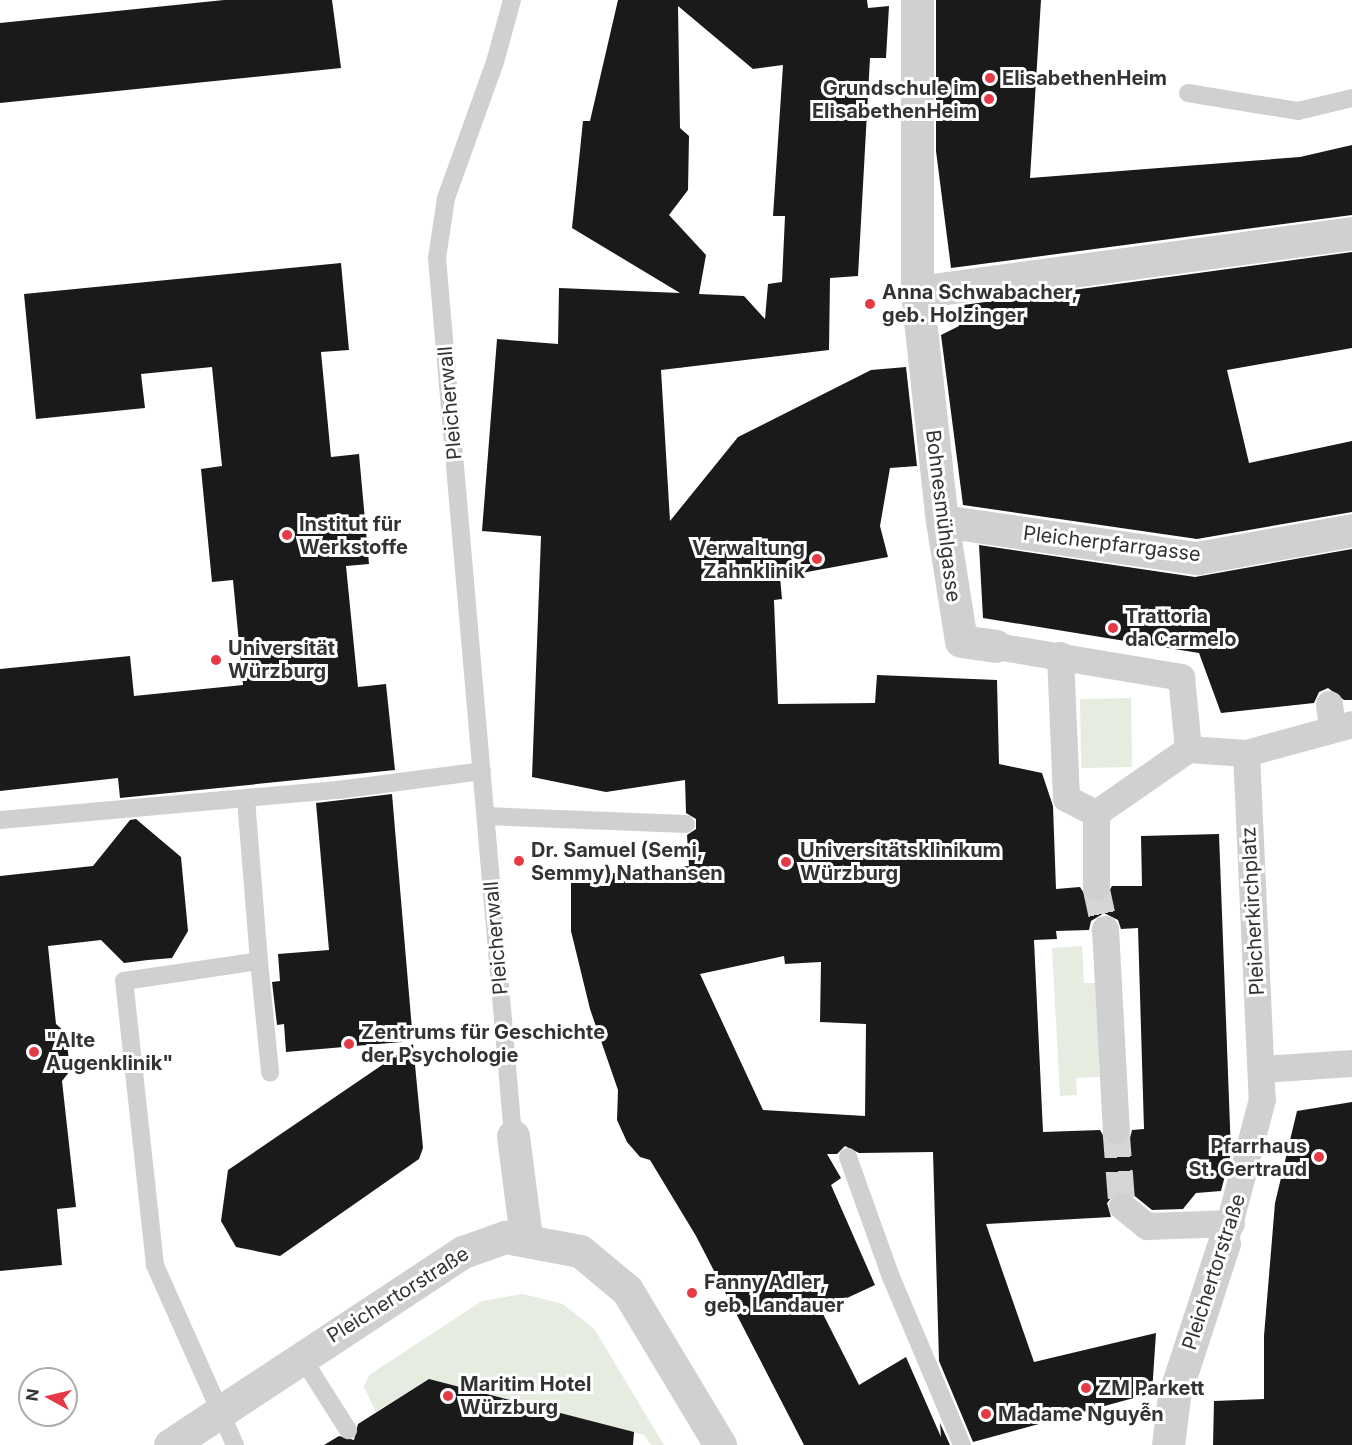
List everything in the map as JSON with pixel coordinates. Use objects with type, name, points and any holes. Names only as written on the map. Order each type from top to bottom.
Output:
[{"type":"street","name":"Bohnesmühlgasse","points":[[917,0],[917,292],[942,521],[961,641],[1060,655]]},
{"type":"street","points":[[917,292],[1352,233]]},
{"type":"street","name":"Pleicherpfarrgasse","points":[[942,521],[1197,558],[1352,530]]},
{"type":"street","points":[[1096,813],[1066,798],[1060,655],[1181,677],[1188,750]]},
{"type":"street","points":[[1096,813],[1188,750],[1246,753],[1338,719]]},
{"type":"street","name":"Pleicherkirchplatz","points":[[1246,753],[1262,1099]]},
{"type":"street","points":[[1096,813],[1096,886]]},
{"type":"street","points":[[1105,929],[1116,1130]]},
{"type":"street","points":[[1261,1069],[1352,1063]]},
{"type":"street","name":"Pleichertorstraße","points":[[1168,1445],[1174,1396],[1227,1233],[1262,1099]]},
{"type":"street","name":"Pleicherwall","points":[[513,1136],[525,1238]]},
{"type":"street","points":[[1122,1206],[1147,1226],[1227,1233]]},
{"type":"street","name":"Pleichertorstraße","points":[[168,1442],[463,1251],[505,1237],[525,1238],[580,1251],[627,1290],[720,1445]]},
{"type":"lane","name":"Pleicherwall","points":[[512,0],[495,62],[446,198],[437,258],[513,1136]]},
{"type":"lane","points":[[1188,93],[1298,111],[1352,98]]},
{"type":"lane","points":[[0,820],[246,799],[482,771]]},
{"type":"lane","points":[[246,799],[270,1072]]},
{"type":"lane","points":[[486,816],[686,824]]},
{"type":"lane","points":[[235,1445],[155,1265],[124,981],[259,960]]},
{"type":"lane","points":[[848,1157],[891,1277],[962,1445]]},
{"type":"lane","points":[[301,1356],[348,1430]]},
{"type":"shaded area","points":[[1131,698],[1132,767],[1081,768],[1080,699]]},
{"type":"shaded area","points":[[1082,946],[1084,983],[1095,983],[1100,1077],[1076,1078],[1077,1095],[1060,1096],[1052,948]]},
{"type":"shaded area","points":[[523,1294],[563,1304],[595,1330],[664,1445],[651,1445],[644,1435],[429,1379],[376,1412],[364,1387],[369,1375],[482,1301]]},
{"type":"building","points":[[224,0],[332,0],[341,68],[0,103],[0,23]]},
{"type":"building","points":[[618,0],[867,0],[868,8],[889,6],[886,58],[870,58],[858,276],[830,278],[829,350],[661,370],[670,521],[738,437],[871,370],[906,367],[917,466],[890,468],[880,526],[888,557],[780,577],[782,599],[774,600],[778,704],[875,703],[877,675],[997,680],[999,764],[1042,773],[1053,806],[1056,889],[1080,887],[1089,901],[1104,900],[1112,886],[1142,886],[1141,836],[1219,834],[1231,1153],[1221,1191],[1196,1193],[1183,1209],[1152,1210],[1131,1193],[1117,1191],[1107,1203],[1111,1217],[986,1224],[1034,1362],[1156,1333],[1152,1393],[973,1442],[939,1361],[933,1152],[859,1153],[845,1146],[837,1154],[827,1154],[841,1178],[831,1185],[875,1285],[821,1310],[859,1385],[906,1357],[941,1437],[940,1423],[950,1445],[804,1445],[696,1236],[650,1160],[640,1157],[627,1142],[617,1120],[618,1090],[590,1009],[571,931],[571,877],[689,866],[687,835],[696,829],[696,819],[686,813],[685,780],[606,792],[532,777],[541,536],[482,531],[497,339],[558,344],[559,288],[680,293],[572,228],[583,121],[590,121]],"holes":[[[678,6],[753,69],[783,65],[773,216],[785,216],[782,282],[768,284],[765,319],[744,296],[699,294],[706,255],[669,215],[688,190],[689,136],[680,128]],[[1104,913],[1118,920],[1121,929],[1138,928],[1144,1129],[1132,1130],[1130,1138],[1117,1146],[1108,1144],[1100,1130],[1043,1132],[1034,940],[1057,939],[1056,931],[1089,930],[1091,921]],[[784,956],[785,964],[821,962],[820,1022],[866,1024],[865,1116],[763,1110],[700,974]]]},
{"type":"building","name":"ElisabethenHeim","points":[[936,0],[1041,0],[1030,178],[1300,157],[1352,145],[1352,215],[951,268],[936,151]]},
{"type":"building","points":[[1352,252],[1352,348],[1227,370],[1249,463],[1352,441],[1352,512],[1197,539],[963,505],[941,335],[959,326],[956,306]]},
{"type":"building","name":"Institut für Werkstoffe","points":[[341,263],[349,350],[321,352],[331,457],[359,454],[369,564],[346,566],[358,687],[386,684],[395,770],[120,798],[118,778],[0,791],[0,669],[130,656],[134,696],[243,685],[233,580],[212,582],[201,469],[222,466],[212,367],[141,374],[145,408],[36,419],[24,294]]},
{"type":"building","points":[[979,545],[1195,577],[1352,549],[1352,700],[1344,700],[1328,688],[1319,692],[1314,703],[1221,713],[1199,653],[983,618]]},
{"type":"building","points":[[392,794],[413,1041],[286,1052],[284,1024],[277,1025],[272,982],[280,981],[278,954],[329,950],[316,803]]},
{"type":"building","name":"\"Alte Augenklinik\"","points":[[136,819],[181,857],[188,931],[172,958],[124,963],[101,940],[48,946],[56,1024],[66,1033],[70,1071],[62,1081],[76,1207],[57,1209],[62,1265],[0,1271],[0,876],[93,866],[130,820]]},
{"type":"building","points":[[413,1044],[423,1148],[419,1159],[280,1256],[236,1247],[221,1221],[228,1170]]},
{"type":"building","points":[[1352,1102],[1352,1445],[1213,1445],[1214,1401],[1264,1399],[1264,1336],[1275,1203],[1297,1111]]},
{"type":"building","name":"Maritim Hotel Würzburg","points":[[429,1379],[634,1432],[633,1445],[324,1445],[339,1436],[354,1440],[358,1424]]},
{"type":"tunnel","points":[[1096,887],[1105,929]]},
{"type":"tunnel","points":[[1116,1130],[1122,1206]]},
{"type":"place","name":"ElisabethenHeim","points":[[990,78]]},
{"type":"place","name":"Grundschule im ElisabethenHeim","points":[[989,99]]},
{"type":"place","name":"Anna Schwabacher, geb. Holzinger","points":[[870,304]]},
{"type":"place","name":"Institut für Werkstoffe","points":[[287,535]]},
{"type":"place","name":"Verwaltung Zahnklinik","points":[[817,559]]},
{"type":"place","name":"Trattoria da Carmelo","points":[[1113,628]]},
{"type":"place","name":"Universität Würzburg","points":[[216,660]]},
{"type":"place","name":"Dr. Samuel (Semi, Semmy) Nathansen","points":[[519,861]]},
{"type":"place","name":"Universitätsklinikum Würzburg","points":[[786,862]]},
{"type":"place","name":"Zentrums für Geschichte der Psychologie","points":[[349,1044]]},
{"type":"place","name":"\"Alte Augenklinik\"","points":[[34,1052]]},
{"type":"place","name":"Pfarrhaus St. Gertraud","points":[[1319,1157]]},
{"type":"place","name":"Fanny Adler, geb. Landauer","points":[[692,1293]]},
{"type":"place","name":"ZM Parkett","points":[[1086,1388]]},
{"type":"place","name":"Maritim Hotel Würzburg","points":[[448,1396]]},
{"type":"place","name":"Madame Nguyễn","points":[[986,1414]]}]
